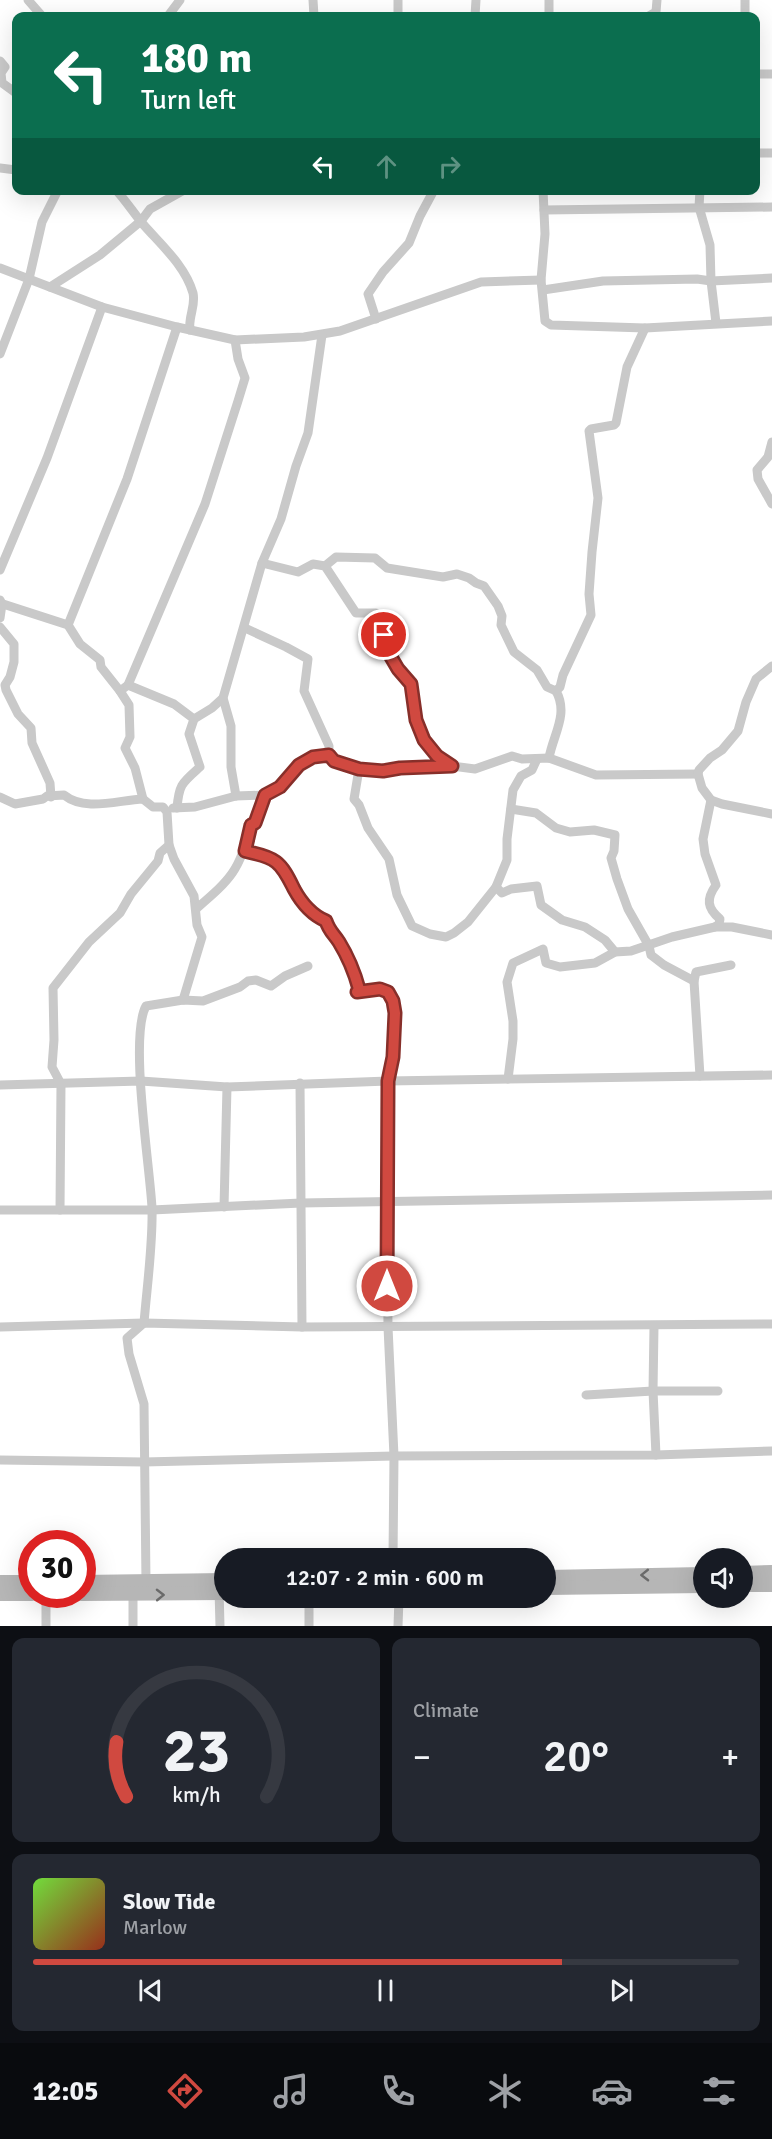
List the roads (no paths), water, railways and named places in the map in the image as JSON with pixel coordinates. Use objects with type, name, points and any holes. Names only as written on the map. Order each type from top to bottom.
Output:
[{"type":"main road","points":[[753,1573],[772,1572]]},
{"type":"main road","points":[[556,1587],[693,1575]]},
{"type":"main road","points":[[556,1578],[693,1585]]},
{"type":"main road","points":[[0,1582],[18,1582]]},
{"type":"main road","points":[[96,1583],[137,1586],[214,1586]]},
{"type":"main road","points":[[753,1585],[772,1585]]},
{"type":"main road","points":[[96,1592],[137,1586]]},
{"type":"main road","points":[[0,1594],[18,1594]]},
{"type":"street","points":[[28,0],[38,12]]},
{"type":"street","points":[[0,61],[5,67],[1,73],[2,83],[12,90]]},
{"type":"street","points":[[0,354],[29,279],[42,222],[56,195]]},
{"type":"street","points":[[121,195],[169,252],[188,283],[193,293],[194,304],[189,324],[190,330]]},
{"type":"street","points":[[50,286],[100,255],[141,221],[150,209],[175,195]]},
{"type":"street","points":[[376,319],[368,294],[409,243],[431,195]]},
{"type":"street","points":[[543,195],[542,285],[544,321],[550,325],[645,328],[772,321]]},
{"type":"street","points":[[699,195],[699,207],[710,245],[716,323]]},
{"type":"street","points":[[544,210],[772,207]]},
{"type":"street","points":[[0,268],[102,307],[235,340],[322,335],[340,331],[481,282],[542,285],[603,281],[697,279],[711,281],[772,278]]},
{"type":"street","points":[[0,570],[47,458],[102,307]]},
{"type":"street","points":[[68,625],[127,479],[177,327]]},
{"type":"street","points":[[556,692],[591,615],[589,594],[598,498],[589,431],[616,423],[627,368],[645,328]]},
{"type":"street","points":[[236,796],[231,767],[231,726],[224,698],[262,563],[281,519],[308,433],[322,335]]},
{"type":"street","points":[[183,1000],[201,944],[201,931],[197,925],[197,908],[194,896],[169,845],[167,812],[163,807],[153,807],[143,799],[135,768],[125,748],[130,737],[129,705],[124,688],[205,504],[238,401],[244,378],[235,340]]},
{"type":"street","points":[[772,442],[768,457],[757,470],[758,479],[772,504]]},
{"type":"street","points":[[325,566],[336,557],[375,558],[387,568],[443,577],[457,574],[484,586],[498,606],[502,616],[501,625],[514,652],[537,669],[547,687],[556,692],[561,700],[561,718],[549,758]]},
{"type":"street","points":[[262,563],[298,572],[313,564],[325,566],[356,613],[376,613],[391,657],[411,684],[416,720],[424,740],[437,756],[452,766]]},
{"type":"street","points":[[0,618],[1,602],[68,625],[80,644],[100,660],[101,667],[124,688],[174,704],[194,719]]},
{"type":"street","points":[[0,627],[14,644],[14,662],[5,685],[6,690],[18,714],[31,728],[32,743],[50,783],[51,797]]},
{"type":"street","points":[[245,628],[308,659],[304,691],[329,746],[329,755],[334,761],[359,769],[383,771],[452,766],[475,769],[512,756],[522,759],[549,758],[596,775],[698,774]]},
{"type":"street","points":[[772,666],[756,679],[746,702],[738,731],[722,750],[710,758],[698,774],[702,788],[711,800],[772,814]]},
{"type":"street","points":[[177,808],[177,793],[183,782],[200,767],[189,734],[194,719],[224,698]]},
{"type":"street","points":[[167,812],[173,808],[195,807],[236,796],[265,795],[280,787],[299,765],[313,757],[329,755]]},
{"type":"street","points":[[359,769],[354,799],[359,805],[368,828],[389,859],[398,895],[412,926],[430,934],[446,937],[468,922],[496,887],[507,860],[515,786],[521,776],[532,770],[537,759]]},
{"type":"street","points":[[0,797],[15,804],[64,795],[70,800],[91,804],[143,799]]},
{"type":"street","points":[[197,908],[226,882],[245,851],[251,825],[255,823],[265,795]]},
{"type":"street","points":[[711,800],[703,839],[705,854],[716,885],[708,901],[713,913],[720,919],[719,924],[714,927]]},
{"type":"street","points":[[511,808],[536,813],[556,828],[570,832],[594,830],[615,835],[611,858],[621,893],[649,946],[651,955],[664,965],[694,981]]},
{"type":"street","points":[[60,1210],[61,1084],[52,1067],[53,988],[89,942],[120,913],[131,894],[158,861],[160,853],[169,845]]},
{"type":"street","points":[[245,851],[275,861],[304,904],[316,917],[326,921],[328,930],[338,939],[355,974],[359,989],[357,992],[380,989],[388,992],[393,1001],[395,1013],[393,1057],[388,1081],[387,1203],[388,1327],[394,1456],[393,1548]]},
{"type":"street","points":[[496,887],[502,893],[512,889],[537,886],[541,905],[562,920],[585,927],[605,940],[615,952]]},
{"type":"street","points":[[508,1079],[513,1030],[507,981],[513,963],[543,949],[546,963],[560,967],[595,963],[615,952],[631,951],[672,937],[714,927],[732,927],[772,935]]},
{"type":"street","points":[[700,1076],[694,981],[696,972],[731,965]]},
{"type":"street","points":[[133,1626],[144,1462],[144,1404],[129,1354],[127,1338],[144,1323],[152,1210],[141,1081],[140,1031],[144,1010],[146,1006],[183,1000],[203,1001],[240,987],[248,981],[256,980],[271,986],[285,976],[308,966]]},
{"type":"street","points":[[0,1085],[141,1081],[227,1087],[388,1081],[772,1075]]},
{"type":"street","points":[[300,1083],[302,1327]]},
{"type":"street","points":[[224,1207],[227,1087]]},
{"type":"street","points":[[0,1210],[152,1210],[301,1203],[772,1195]]},
{"type":"street","points":[[0,1327],[144,1323],[302,1327],[772,1324]]},
{"type":"street","points":[[654,1326],[653,1391],[656,1455]]},
{"type":"street","points":[[586,1395],[653,1391],[718,1391]]},
{"type":"street","points":[[0,1460],[144,1462],[394,1456],[656,1455],[772,1451]]},
{"type":"street","points":[[46,1608],[46,1626]]},
{"type":"street","points":[[220,1626],[221,1608]]},
{"type":"street","points":[[309,1608],[309,1626]]},
{"type":"street","points":[[398,1626],[399,1608]]}]
